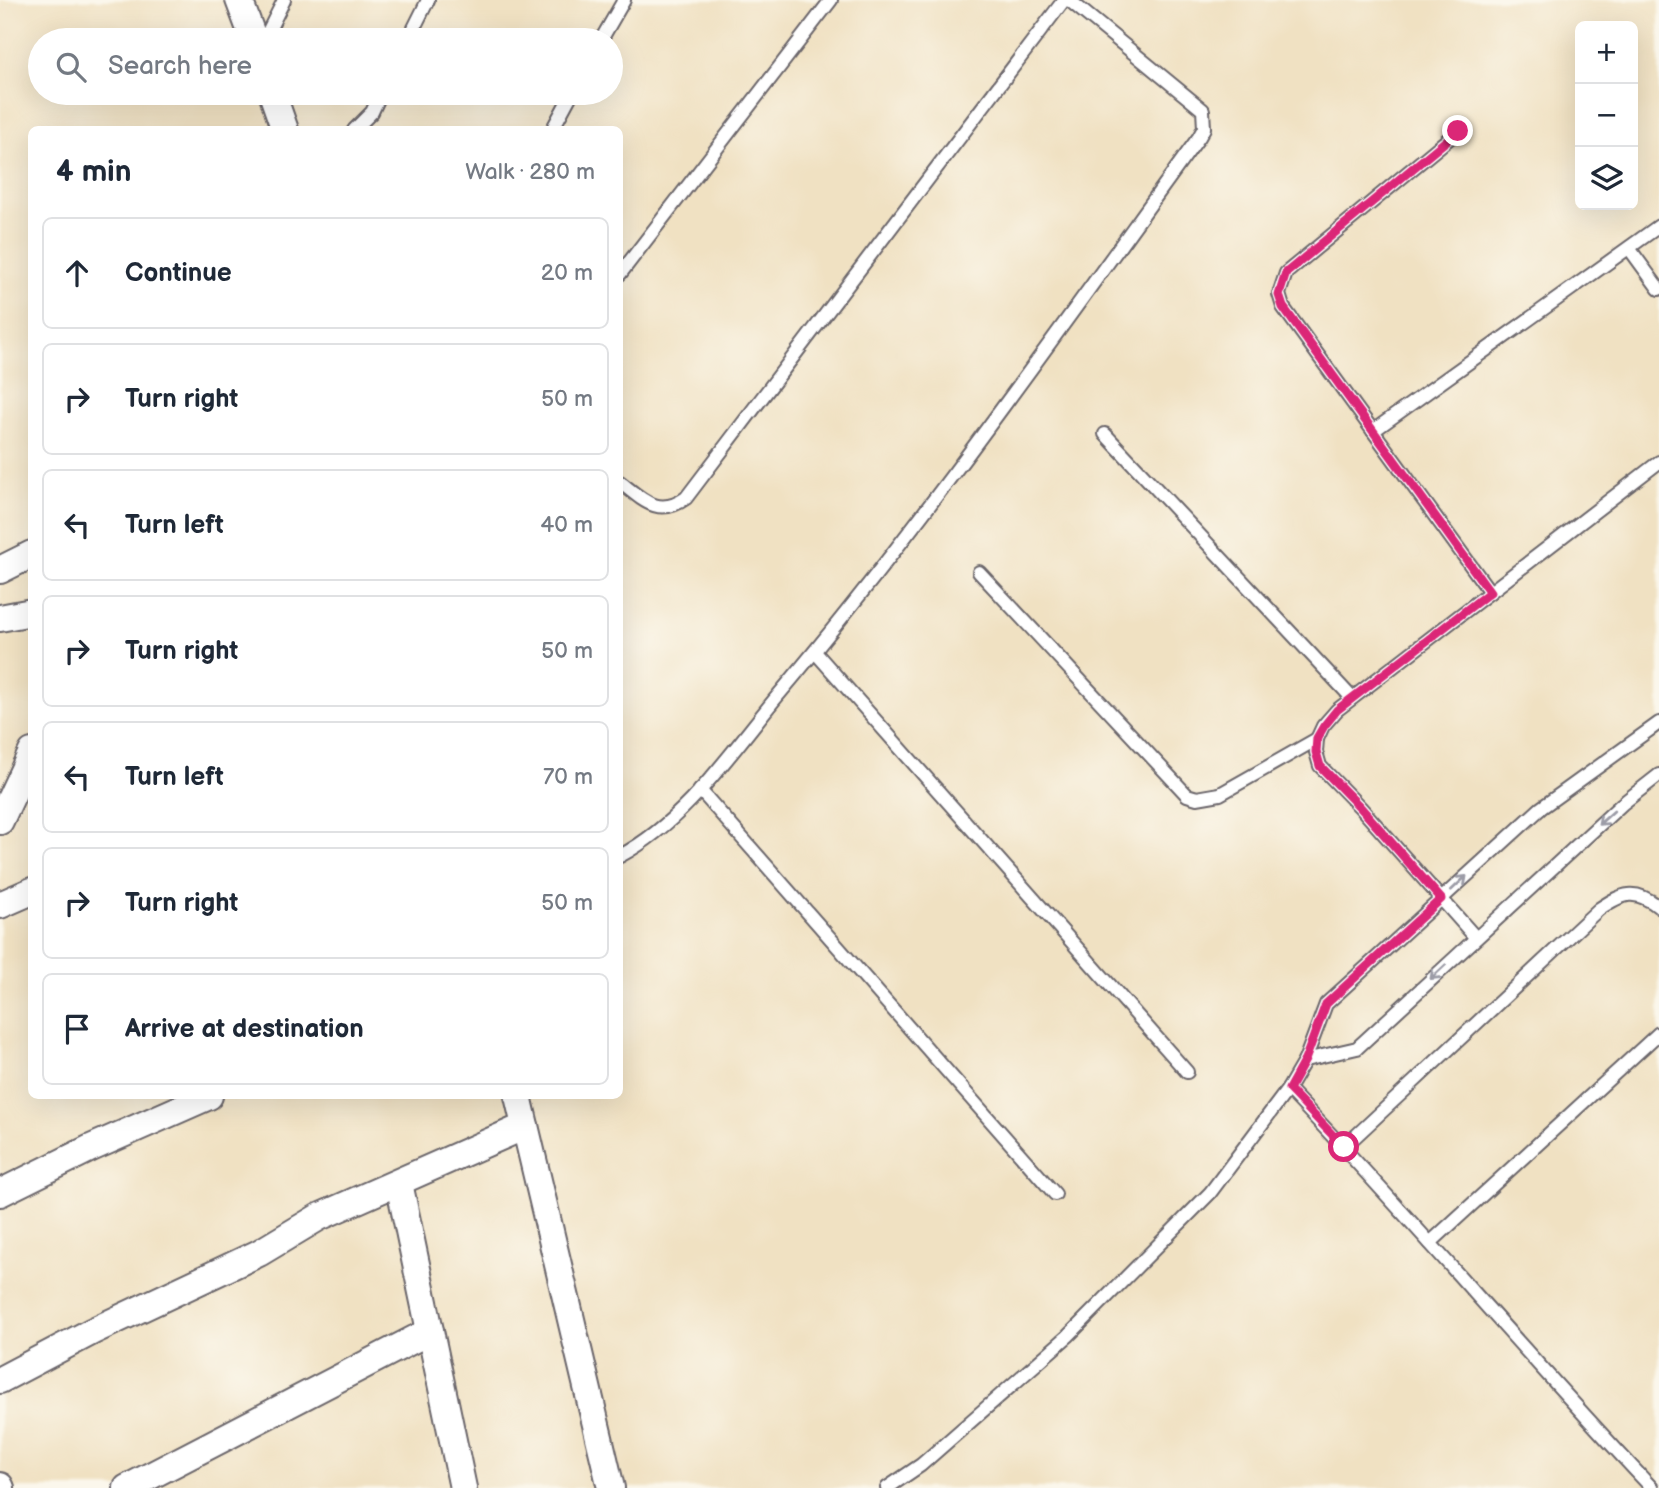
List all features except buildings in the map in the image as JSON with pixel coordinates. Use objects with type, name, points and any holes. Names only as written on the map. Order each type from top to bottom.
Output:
[{"type":"street","points":[[239,0],[250,28]]},
{"type":"street","points":[[276,105],[284,126]]},
{"type":"street","points":[[0,570],[28,556]]},
{"type":"street","points":[[0,618],[28,613]]},
{"type":"street","points":[[0,821],[28,761]]},
{"type":"street","points":[[0,905],[28,893]]},
{"type":"street","points":[[0,1194],[202,1099]]},
{"type":"street","points":[[519,1099],[611,1488]]},
{"type":"street","points":[[0,1380],[93,1331],[259,1253],[319,1217],[525,1126]]},
{"type":"street","points":[[399,1183],[463,1488]]},
{"type":"street","points":[[127,1488],[430,1332]]},
{"type":"lane","points":[[270,28],[284,0]]},
{"type":"lane","points":[[414,28],[428,0]]},
{"type":"lane","points":[[608,28],[624,0]]},
{"type":"lane","points":[[623,270],[831,0]]},
{"type":"lane","points":[[623,484],[652,505],[664,508],[676,505],[686,498],[1067,0],[1203,110],[1204,128],[1123,242],[931,502],[815,653],[701,790],[657,831],[623,854]]},
{"type":"lane","points":[[358,126],[375,105]]},
{"type":"lane","points":[[554,126],[566,105]]},
{"type":"lane","points":[[1458,131],[1286,273],[1279,295],[1283,307],[1490,592]]},
{"type":"lane","points":[[1373,431],[1659,226]]},
{"type":"lane","points":[[1629,248],[1659,289]]},
{"type":"lane","points":[[1105,434],[1352,698]]},
{"type":"lane","points":[[1476,938],[1320,766],[1316,752],[1317,738],[1337,710],[1659,461]]},
{"type":"lane","points":[[979,572],[1187,795],[1197,799],[1220,794],[1317,738]]},
{"type":"lane","points":[[815,653],[1187,1072]]},
{"type":"lane","points":[[887,1488],[920,1465],[1068,1336],[1210,1193],[1288,1089],[1305,1060],[1326,1004],[1541,808],[1659,723]]},
{"type":"lane","points":[[1305,1060],[1357,1048],[1622,804],[1659,775]]},
{"type":"lane","points":[[701,790],[1055,1194]]},
{"type":"lane","points":[[1344,1147],[1599,909],[1614,898],[1629,893],[1643,895],[1659,907]]},
{"type":"lane","points":[[1430,1243],[1659,1033]]},
{"type":"lane","points":[[1288,1089],[1344,1147],[1570,1402],[1652,1488]]},
{"type":"route","points":[[1344,1147],[1289,1089],[1305,1060],[1326,1004],[1441,899],[1320,766],[1316,752],[1317,738],[1337,710],[1490,592],[1283,307],[1279,295],[1286,273],[1458,131]]}]
